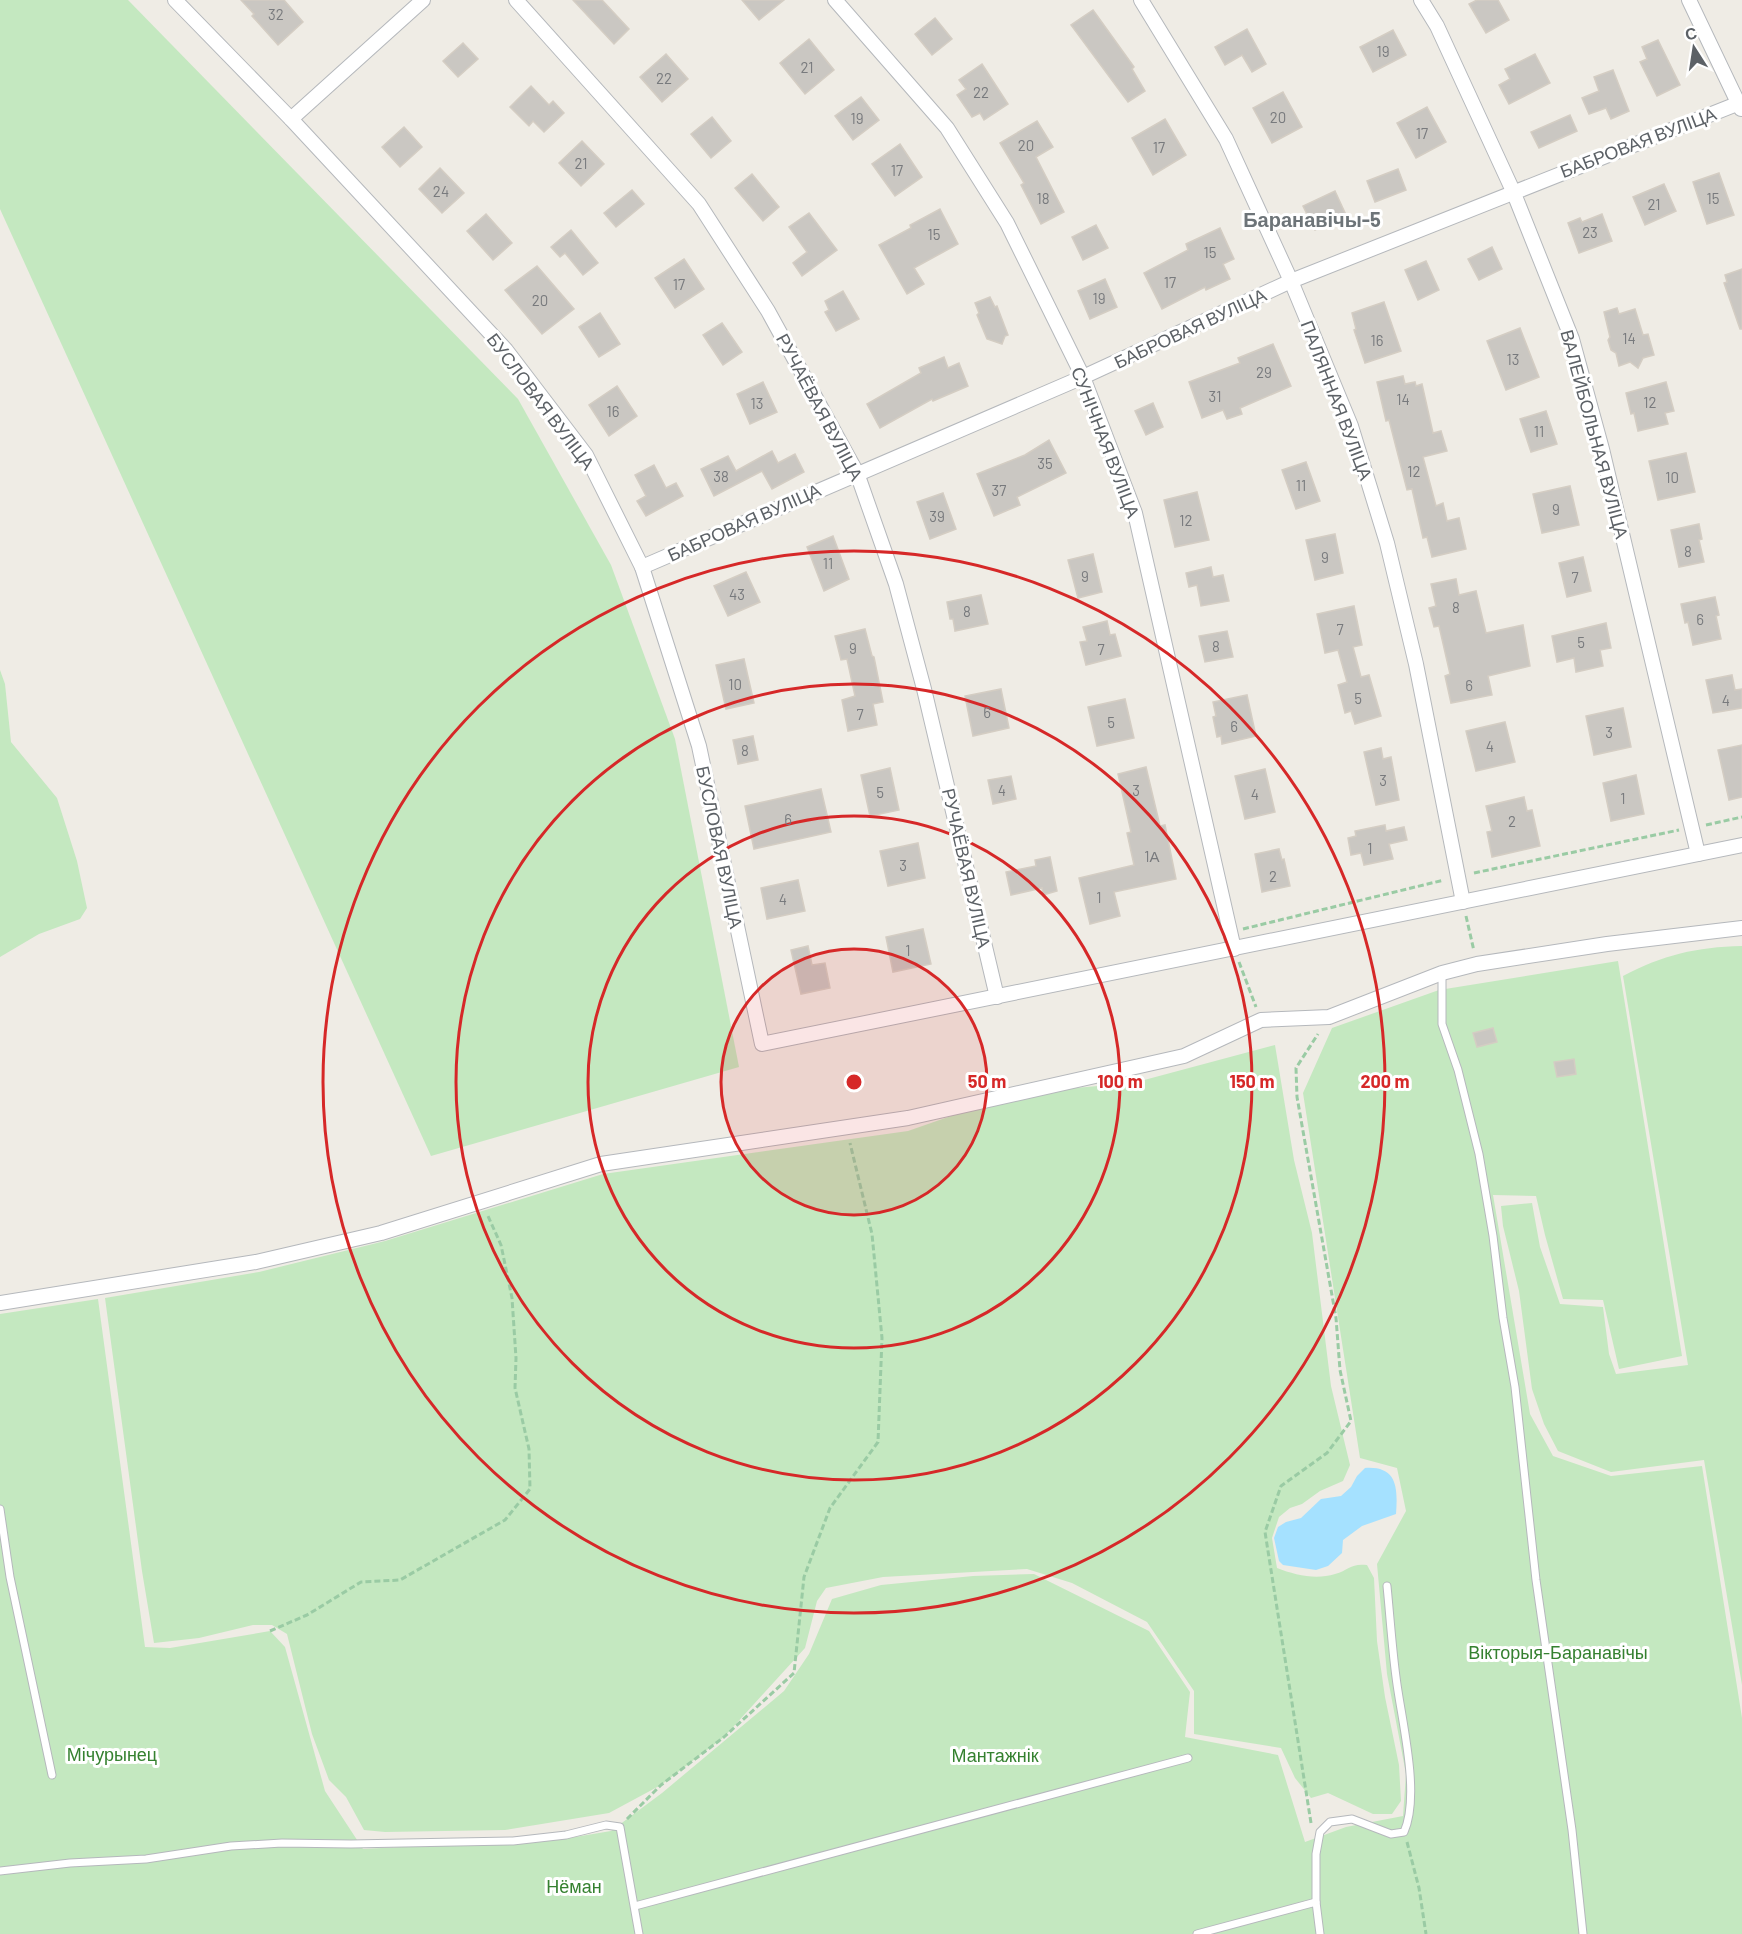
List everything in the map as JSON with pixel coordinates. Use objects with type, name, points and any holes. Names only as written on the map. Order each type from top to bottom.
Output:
[{"type":"street","name":"БУСЛОВАЯ ВУЛІЦА","points":[[175,0],[291,119],[506,350],[586,455],[642,567],[699,746],[762,1044],[997,997]]},
{"type":"street","points":[[291,119],[423,0]]},
{"type":"street","name":"РУЧАЁВАЯ ВУЛІЦА","points":[[516,0],[699,204],[768,310],[857,473],[896,584],[913,647],[997,997]]},
{"type":"street","name":"СУНІЧНАЯ ВУЛІЦА","points":[[835,0],[947,128],[1007,223],[1083,377],[1135,513],[1234,949]]},
{"type":"street","name":"ПАЛЯННАЯ ВУЛІЦА","points":[[1141,0],[1226,139],[1291,281],[1351,426],[1387,543],[1416,664],[1463,902]]},
{"type":"street","name":"ВАЛЕЙБОЛЬНАЯ ВУЛІЦА","points":[[1421,0],[1437,26],[1513,191],[1575,350],[1602,449],[1698,854]]},
{"type":"street","points":[[1689,0],[1741,105]]},
{"type":"street","name":"БАБРОВАЯ ВУЛІЦА","points":[[642,567],[1083,377],[1291,281],[1513,191],[1741,105]]},
{"type":"street","points":[[997,997],[1742,845]]},
{"type":"street","points":[[0,1303],[256,1262],[381,1233],[601,1164],[908,1118],[1184,1056],[1261,1020],[1329,1017],[1442,973],[1477,964],[1598,945],[1742,928]]},
{"type":"lane","points":[[1442,973],[1442,1024],[1458,1070],[1479,1154],[1493,1236],[1503,1318],[1515,1387],[1536,1580],[1572,1830],[1583,1934]]},
{"type":"lane","points":[[0,1509],[10,1577],[52,1775]]},
{"type":"lane","points":[[1320,1934],[1316,1902],[1316,1854],[1320,1832],[1330,1822],[1352,1819],[1391,1834],[1404,1832],[1409,1821],[1412,1797],[1395,1676],[1387,1586]]},
{"type":"lane","points":[[635,1906],[1188,1758]]},
{"type":"lane","points":[[0,1871],[70,1863],[146,1859],[231,1846],[513,1841],[566,1834],[606,1825],[620,1827],[639,1934]]},
{"type":"lane","points":[[1197,1934],[1316,1902]]},
{"type":"path","points":[[1230,932],[1458,876],[1742,817]]},
{"type":"path","points":[[1463,902],[1477,964]]},
{"type":"path","points":[[1234,949],[1261,1020]]},
{"type":"path","points":[[1316,1854],[1264,1532],[1281,1486],[1327,1452],[1352,1421],[1340,1370],[1336,1318],[1297,1097],[1296,1068],[1329,1017]]},
{"type":"path","points":[[620,1827],[661,1785],[724,1737],[794,1673],[804,1577],[830,1508],[878,1442],[881,1326],[872,1234],[846,1127]]},
{"type":"path","points":[[270,1630],[307,1615],[361,1582],[400,1580],[505,1520],[530,1489],[529,1449],[515,1388],[516,1358],[512,1298],[501,1245],[481,1200]]},
{"type":"path","points":[[1404,1832],[1419,1888],[1426,1934]]},
{"type":"green space","points":[[0,0],[128,0],[518,399],[611,565],[675,739],[739,1067],[431,1156],[0,209]]},
{"type":"green space","points":[[0,670],[5,684],[11,742],[57,798],[77,861],[87,908],[80,919],[39,934],[0,957]]},
{"type":"green space","points":[[1742,946],[1742,1685],[1704,1460],[1611,1472],[1558,1451],[1544,1424],[1532,1389],[1519,1291],[1503,1226],[1501,1206],[1532,1203],[1540,1247],[1560,1304],[1603,1307],[1609,1354],[1616,1374],[1688,1365],[1623,976],[1652,963],[1695,950]]},
{"type":"green space","points":[[1618,961],[1682,1356],[1619,1369],[1603,1300],[1563,1299],[1536,1196],[1493,1195],[1530,1414],[1553,1456],[1611,1476],[1702,1466],[1742,1718],[1742,1934],[0,1934],[0,1314],[98,1299],[145,1647],[170,1648],[270,1631],[285,1647],[325,1791],[363,1849],[569,1838],[611,1831],[662,1793],[784,1691],[809,1654],[832,1599],[881,1585],[973,1576],[1034,1574],[1149,1631],[1190,1692],[1185,1737],[1278,1755],[1305,1842],[1346,1827],[1403,1816],[1406,1774],[1387,1674],[1377,1564],[1406,1511],[1397,1468],[1360,1458],[1303,1093],[1332,1028],[1439,990]]},
{"type":"green space","points":[[1275,1045],[1294,1160],[1312,1233],[1331,1386],[1350,1465],[1343,1481],[1320,1491],[1279,1517],[1272,1538],[1277,1568],[1298,1575],[1320,1577],[1354,1566],[1367,1565],[1374,1578],[1377,1641],[1385,1697],[1399,1765],[1401,1801],[1392,1814],[1373,1814],[1328,1793],[1311,1798],[1295,1778],[1281,1748],[1194,1734],[1194,1691],[1147,1622],[1072,1583],[1027,1569],[883,1577],[826,1588],[817,1601],[805,1648],[724,1737],[661,1785],[609,1813],[505,1830],[385,1832],[364,1830],[346,1797],[329,1780],[312,1734],[287,1634],[272,1625],[253,1625],[199,1638],[154,1643],[105,1298],[259,1272],[385,1241],[603,1174],[908,1131],[1017,1093],[1133,1083]]},
{"type":"water","points":[[1365,1468],[1384,1471],[1393,1480],[1396,1487],[1396,1514],[1362,1526],[1343,1540],[1342,1553],[1328,1566],[1316,1570],[1283,1565],[1279,1561],[1274,1538],[1278,1527],[1301,1518],[1321,1499],[1341,1496]]},
{"type":"building","points":[[241,0],[284,0],[303,22],[278,45]]},
{"type":"building","points":[[573,0],[602,0],[629,29],[614,44]]},
{"type":"building","points":[[742,0],[784,0],[759,20]]},
{"type":"building","points":[[1477,0],[1498,0],[1509,20],[1486,33],[1469,4]]},
{"type":"building","points":[[1093,10],[1134,67],[1132,69],[1145,91],[1128,102],[1071,25]]},
{"type":"building","points":[[935,18],[952,39],[932,55],[915,34]]},
{"type":"building","points":[[1247,29],[1266,64],[1252,72],[1242,55],[1225,65],[1215,47]]},
{"type":"building","points":[[1393,30],[1406,55],[1373,72],[1360,47]]},
{"type":"building","points":[[809,39],[834,70],[805,94],[780,63]]},
{"type":"building","points":[[1658,40],[1680,85],[1657,96],[1640,62],[1647,59],[1642,47]]},
{"type":"building","points":[[463,43],[478,59],[458,77],[443,61]]},
{"type":"building","points":[[666,54],[688,79],[662,102],[640,77]]},
{"type":"building","points":[[1535,54],[1550,83],[1509,104],[1499,85],[1510,79],[1505,69]]},
{"type":"building","points":[[982,64],[1008,104],[984,120],[980,113],[972,117],[957,95],[966,89],[959,80]]},
{"type":"building","points":[[1613,70],[1629,111],[1611,119],[1606,108],[1589,114],[1582,98],[1599,91],[1594,77]]},
{"type":"building","points":[[531,86],[549,105],[553,101],[564,113],[544,132],[533,121],[529,126],[510,107]]},
{"type":"building","points":[[1283,92],[1302,127],[1272,143],[1253,108]]},
{"type":"building","points":[[861,97],[879,120],[853,140],[835,116]]},
{"type":"building","points":[[1427,107],[1446,142],[1416,158],[1397,123]]},
{"type":"building","points":[[1570,115],[1577,131],[1539,148],[1531,132]]},
{"type":"building","points":[[712,117],[731,141],[711,158],[691,134]]},
{"type":"building","points":[[1165,119],[1186,155],[1153,175],[1132,138]]},
{"type":"building","points":[[1037,121],[1053,147],[1036,157],[1064,212],[1041,224],[1021,185],[1024,183],[1000,143]]},
{"type":"building","points":[[404,127],[422,147],[400,167],[382,147]]},
{"type":"building","points":[[582,141],[604,164],[581,186],[559,163]]},
{"type":"building","points":[[900,144],[922,177],[895,196],[872,164]]},
{"type":"building","points":[[440,168],[464,193],[442,213],[419,189]]},
{"type":"building","points":[[1398,169],[1406,190],[1375,202],[1367,181]]},
{"type":"building","points":[[1719,173],[1734,215],[1707,224],[1693,182]]},
{"type":"building","points":[[752,174],[779,207],[763,221],[735,188]]},
{"type":"building","points":[[1664,184],[1676,211],[1645,225],[1633,197]]},
{"type":"building","points":[[632,190],[644,204],[616,227],[604,213]]},
{"type":"building","points":[[1335,191],[1346,215],[1315,230],[1303,206]]},
{"type":"building","points":[[940,209],[958,244],[914,268],[924,284],[907,294],[879,245]]},
{"type":"building","points":[[809,213],[837,250],[802,276],[793,263],[807,252],[789,227]]},
{"type":"building","points":[[486,214],[512,243],[493,260],[467,231]]},
{"type":"building","points":[[1602,214],[1612,241],[1579,253],[1568,223],[1580,218],[1582,222]]},
{"type":"building","points":[[1096,225],[1108,248],[1083,260],[1072,237]]},
{"type":"building","points":[[1220,228],[1234,259],[1223,264],[1230,279],[1206,290],[1205,287],[1162,309],[1144,273],[1188,250],[1186,244]]},
{"type":"building","points":[[571,230],[598,263],[583,275],[565,253],[560,257],[551,247]]},
{"type":"building","points":[[1492,247],[1502,269],[1479,280],[1468,259]]},
{"type":"building","points":[[684,259],[704,289],[675,308],[655,278]]},
{"type":"building","points":[[1426,261],[1439,290],[1418,300],[1405,270]]},
{"type":"building","points":[[537,266],[574,309],[542,334],[505,290]]},
{"type":"building","points":[[1742,269],[1742,329],[1740,329],[1724,283],[1727,282],[1725,275]]},
{"type":"building","points":[[1105,279],[1117,307],[1090,319],[1078,291]]},
{"type":"building","points":[[843,291],[859,319],[836,331],[825,312],[829,310],[825,301]]},
{"type":"building","points":[[990,297],[995,307],[997,306],[1008,335],[1005,336],[1002,344],[987,339],[977,315],[979,313],[975,303]]},
{"type":"building","points":[[1384,302],[1401,351],[1365,363],[1354,330],[1356,329],[1352,313]]},
{"type":"building","points":[[1617,308],[1619,314],[1635,309],[1643,335],[1648,334],[1654,355],[1643,358],[1638,368],[1630,362],[1619,366],[1616,353],[1611,350],[1604,312]]},
{"type":"building","points":[[600,313],[620,344],[599,357],[579,327]]},
{"type":"building","points":[[722,323],[742,352],[723,365],[703,335]]},
{"type":"building","points":[[1520,328],[1539,377],[1506,390],[1487,341]]},
{"type":"building","points":[[1273,344],[1291,386],[1240,408],[1242,414],[1227,419],[1223,410],[1202,418],[1189,382],[1240,363],[1238,358]]},
{"type":"building","points":[[944,357],[948,368],[959,363],[968,386],[933,401],[932,399],[880,428],[867,404],[921,373],[919,368]]},
{"type":"building","points":[[1403,376],[1405,384],[1415,382],[1416,386],[1422,384],[1433,433],[1441,431],[1447,451],[1423,457],[1436,506],[1443,503],[1447,521],[1459,518],[1466,549],[1432,557],[1427,537],[1423,538],[1412,489],[1407,490],[1377,382]]},
{"type":"building","points":[[763,382],[777,412],[750,424],[737,394]]},
{"type":"building","points":[[1666,382],[1674,411],[1665,413],[1668,424],[1638,431],[1626,393]]},
{"type":"building","points":[[617,386],[637,416],[609,436],[589,405]]},
{"type":"building","points":[[1153,403],[1163,427],[1146,435],[1135,411]]},
{"type":"building","points":[[1546,411],[1557,444],[1531,452],[1520,419]]},
{"type":"building","points":[[1049,440],[1066,473],[1017,497],[1020,505],[994,516],[977,474],[1025,455]]},
{"type":"building","points":[[772,451],[778,463],[795,454],[804,472],[772,489],[762,471],[714,496],[701,469],[728,456],[736,471]]},
{"type":"building","points":[[1686,453],[1695,492],[1658,500],[1649,461]]},
{"type":"building","points":[[1306,462],[1320,501],[1296,509],[1282,470]]},
{"type":"building","points":[[654,465],[666,488],[676,483],[683,496],[646,516],[637,501],[646,496],[635,475]]},
{"type":"building","points":[[1570,486],[1579,525],[1542,533],[1533,494]]},
{"type":"building","points":[[1197,492],[1209,540],[1175,547],[1164,500]]},
{"type":"building","points":[[943,493],[956,529],[930,539],[917,502]]},
{"type":"building","points":[[1699,524],[1702,539],[1699,540],[1704,562],[1679,567],[1671,530]]},
{"type":"building","points":[[1335,534],[1343,573],[1315,580],[1306,540]]},
{"type":"building","points":[[833,536],[849,579],[824,591],[807,547]]},
{"type":"building","points":[[1093,554],[1102,592],[1078,598],[1068,560]]},
{"type":"building","points":[[1583,557],[1591,591],[1567,597],[1559,563]]},
{"type":"building","points":[[1211,567],[1213,577],[1223,575],[1229,601],[1201,606],[1197,585],[1189,587],[1186,573]]},
{"type":"building","points":[[746,572],[760,602],[728,616],[714,586]]},
{"type":"building","points":[[1456,579],[1459,595],[1476,591],[1486,633],[1523,625],[1530,666],[1488,676],[1492,695],[1451,703],[1445,676],[1450,674],[1439,626],[1434,627],[1429,608],[1436,606],[1431,584]]},
{"type":"building","points":[[981,595],[988,624],[955,631],[947,602]]},
{"type":"building","points":[[1715,597],[1721,639],[1693,645],[1681,604]]},
{"type":"building","points":[[1354,606],[1362,645],[1353,647],[1361,677],[1369,675],[1381,716],[1355,724],[1351,711],[1345,713],[1338,685],[1347,682],[1338,650],[1325,653],[1317,614]]},
{"type":"building","points":[[1107,621],[1110,635],[1115,634],[1121,656],[1086,665],[1080,642],[1087,641],[1083,627]]},
{"type":"building","points":[[1606,623],[1611,648],[1600,650],[1603,666],[1576,672],[1574,658],[1557,662],[1552,636]]},
{"type":"building","points":[[865,629],[874,657],[883,702],[873,704],[877,725],[848,731],[842,700],[855,696],[847,659],[841,660],[835,636]]},
{"type":"building","points":[[1227,631],[1233,657],[1205,662],[1199,636]]},
{"type":"building","points":[[744,659],[754,703],[726,709],[716,665]]},
{"type":"building","points":[[1732,675],[1735,690],[1742,689],[1742,708],[1713,713],[1706,680]]},
{"type":"building","points":[[1001,689],[1009,728],[973,736],[965,696]]},
{"type":"building","points":[[1247,695],[1256,736],[1222,744],[1221,736],[1217,737],[1213,702]]},
{"type":"building","points":[[1125,699],[1134,738],[1097,746],[1088,707]]},
{"type":"building","points":[[1623,708],[1631,747],[1594,755],[1586,716]]},
{"type":"building","points":[[1505,722],[1515,762],[1476,771],[1466,731]]},
{"type":"building","points":[[753,736],[758,760],[738,764],[733,740]]},
{"type":"building","points":[[1742,745],[1742,797],[1729,800],[1718,750]]},
{"type":"building","points":[[1381,748],[1383,759],[1391,757],[1399,800],[1376,805],[1364,752]]},
{"type":"building","points":[[1146,767],[1160,826],[1165,825],[1176,879],[1114,892],[1120,916],[1090,924],[1079,878],[1134,865],[1127,833],[1131,832],[1118,774]]},
{"type":"building","points":[[890,768],[899,810],[870,816],[861,775]]},
{"type":"building","points":[[1265,769],[1275,812],[1245,819],[1235,776]]},
{"type":"building","points":[[1636,775],[1644,814],[1611,821],[1603,783]]},
{"type":"building","points":[[1011,776],[1016,799],[993,804],[988,780]]},
{"type":"building","points":[[821,789],[831,832],[754,849],[745,806]]},
{"type":"building","points":[[1524,797],[1527,811],[1532,810],[1540,846],[1492,857],[1487,832],[1492,831],[1486,806]]},
{"type":"building","points":[[1385,825],[1386,831],[1404,827],[1407,840],[1389,844],[1393,859],[1364,865],[1361,853],[1351,855],[1348,838],[1356,836],[1355,831]]},
{"type":"building","points":[[918,843],[925,878],[888,886],[880,851]]},
{"type":"building","points":[[1279,849],[1282,860],[1284,859],[1290,886],[1262,892],[1255,854]]},
{"type":"building","points":[[1050,857],[1057,891],[1043,895],[1042,888],[1011,895],[1006,872],[1036,866],[1035,860]]},
{"type":"building","points":[[798,880],[805,911],[767,919],[761,888]]},
{"type":"building","points":[[923,929],[931,964],[893,972],[886,937]]},
{"type":"building","points":[[808,946],[812,965],[825,963],[830,988],[801,994],[791,950]]},
{"type":"building","points":[[1493,1028],[1497,1042],[1477,1047],[1473,1033]]},
{"type":"building","points":[[1574,1059],[1576,1074],[1557,1077],[1554,1062]]},
{"type":"district","name":"Баранавічы-5","points":[[1312,219]]},
{"type":"park label","name":"Вікторыя-Баранавічы","points":[[1558,1652]]},
{"type":"park label","name":"Мічурынец","points":[[112,1754]]},
{"type":"park label","name":"Мантажнік","points":[[995,1755]]},
{"type":"park label","name":"Нёман","points":[[574,1886]]}]
